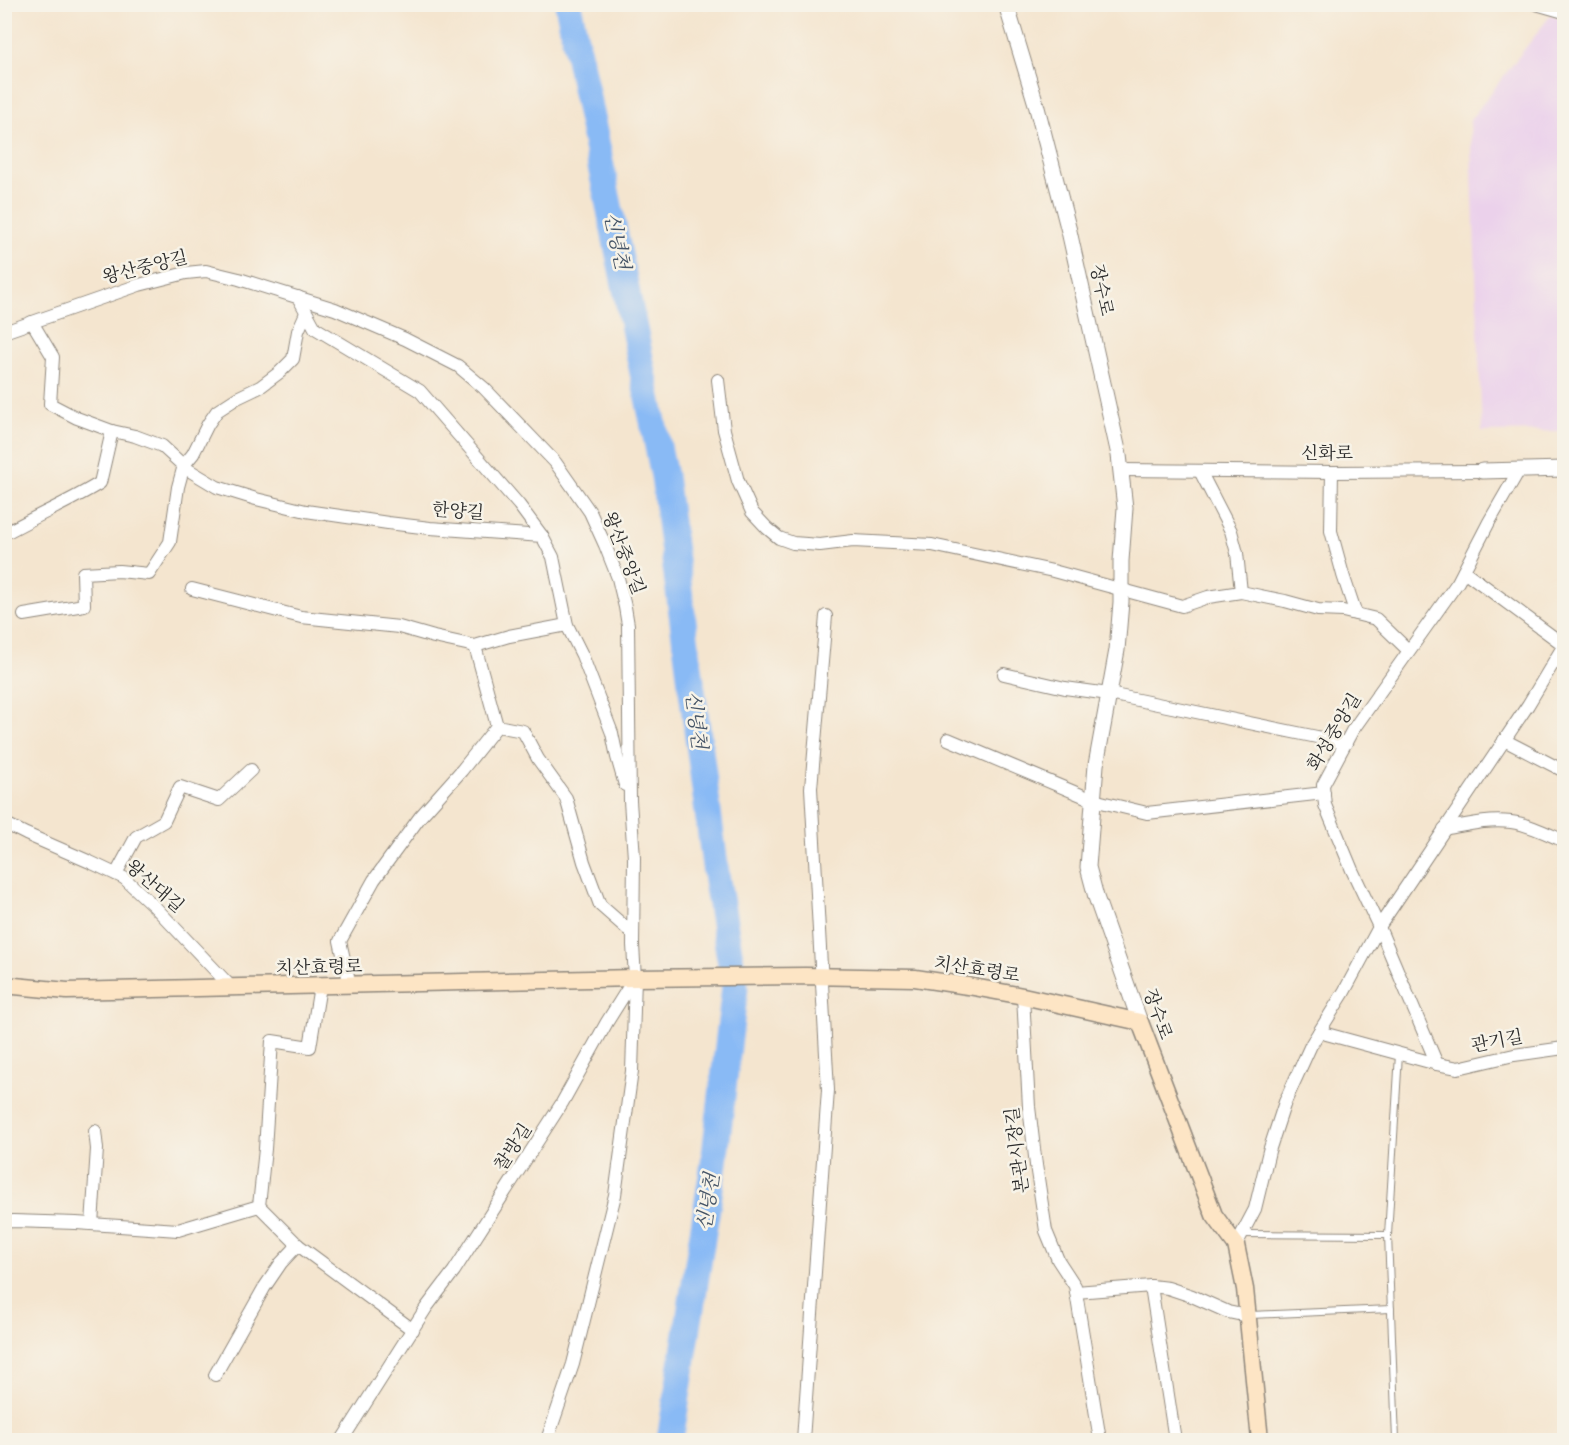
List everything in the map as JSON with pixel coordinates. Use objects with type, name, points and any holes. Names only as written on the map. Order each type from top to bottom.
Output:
[{"type":"main road","name":"치산효령로","points":[[4,985],[67,991],[635,978],[813,976],[915,978],[1023,996],[1140,1022]]},
{"type":"main road","name":"장수로","points":[[1140,1022],[1214,1215],[1239,1240],[1260,1440]]},
{"type":"street","name":"장수로","points":[[1006,4],[1036,104],[1069,231],[1121,470],[1125,508],[1117,650],[1096,765],[1088,867],[1096,897],[1140,1022]]},
{"type":"street","points":[[1536,4],[1564,12]]},
{"type":"street","name":"왕산중앙길","points":[[4,332],[139,285],[186,273],[206,271],[298,297],[335,309],[405,339],[458,366],[484,388],[555,462],[590,512],[618,578],[628,625],[630,801],[634,858],[635,978],[632,1071],[615,1195],[573,1364],[547,1440]]},
{"type":"street","points":[[298,297],[315,328],[420,391],[519,505],[542,536],[553,557],[567,625],[582,655],[612,733],[630,801]]},
{"type":"street","points":[[24,615],[84,605],[83,573],[118,571],[149,574],[170,542],[178,487],[184,465],[193,454],[208,424],[217,411],[260,387],[280,372],[293,358],[298,331],[306,313]]},
{"type":"street","name":"한양길","points":[[32,322],[53,357],[50,404],[77,418],[162,446],[184,465],[217,487],[306,511],[430,528],[542,536]]},
{"type":"street","points":[[718,380],[724,430],[738,481],[752,512],[779,538],[793,543],[820,545],[853,541],[932,545],[1053,571],[1182,606],[1208,597],[1241,592],[1318,610],[1343,611],[1376,619],[1408,650]]},
{"type":"street","points":[[4,534],[99,483],[112,431]]},
{"type":"street","points":[[1482,471],[1564,469]]},
{"type":"street","name":"신화로","points":[[1121,470],[1482,471]]},
{"type":"street","name":"화성중앙길","points":[[1437,1064],[1338,837],[1325,805],[1323,785],[1353,731],[1458,582],[1519,470]]},
{"type":"street","points":[[1200,471],[1231,531],[1237,553],[1241,592]]},
{"type":"street","points":[[1332,472],[1331,531],[1356,614]]},
{"type":"street","points":[[1239,1240],[1255,1209],[1269,1151],[1285,1102],[1311,1045],[1344,992],[1379,927],[1528,705],[1564,645],[1464,571]]},
{"type":"street","points":[[192,589],[302,617],[399,627],[434,638],[475,646],[508,636],[567,625]]},
{"type":"street","points":[[803,1440],[828,1090],[813,976],[811,788],[826,616]]},
{"type":"street","points":[[475,646],[497,726]]},
{"type":"street","points":[[1004,674],[1346,744]]},
{"type":"street","points":[[497,726],[523,731],[538,759],[566,798],[584,862],[600,905],[633,934]]},
{"type":"street","points":[[350,986],[340,941],[369,890],[420,817],[497,726]]},
{"type":"street","points":[[948,739],[1093,800],[1147,813],[1324,793]]},
{"type":"street","points":[[1504,740],[1564,771]]},
{"type":"street","points":[[116,874],[136,837],[164,820],[180,788],[219,800],[251,770]]},
{"type":"street","points":[[1444,829],[1491,821],[1513,822],[1564,841]]},
{"type":"street","name":"왕산대길","points":[[4,823],[124,878],[155,907],[231,987]]},
{"type":"street","name":"찰방길","points":[[342,1440],[426,1308],[454,1271],[562,1103],[607,1022],[635,978]]},
{"type":"street","points":[[259,1206],[272,1041],[310,1047],[320,986]]},
{"type":"street","name":"본관시장길","points":[[1023,996],[1029,1107],[1046,1231],[1058,1260],[1075,1286],[1100,1440]]},
{"type":"street","name":"관기길","points":[[1319,1032],[1458,1068],[1514,1055],[1564,1048]]},
{"type":"street","points":[[93,1224],[97,1149],[95,1131]]},
{"type":"street","points":[[259,1206],[298,1245],[412,1330]]},
{"type":"street","points":[[4,1222],[93,1224],[178,1230],[259,1206]]},
{"type":"street","points":[[215,1375],[264,1288],[281,1263],[298,1245]]},
{"type":"street","points":[[1151,1286],[1175,1440]]},
{"type":"street","points":[[1076,1292],[1151,1286],[1168,1288],[1228,1312],[1247,1316]]},
{"type":"lane","points":[[1396,1440],[1388,1235],[1399,1053]]},
{"type":"lane","points":[[1239,1240],[1388,1235]]},
{"type":"lane","points":[[1247,1316],[1391,1310]]},
{"type":"shaded area","points":[[1550,16],[1564,18],[1564,431],[1482,432],[1470,120]]},
{"type":"waterway","name":"신녕천","points":[[568,4],[664,476],[717,881],[735,987],[714,1163],[670,1440]]}]
